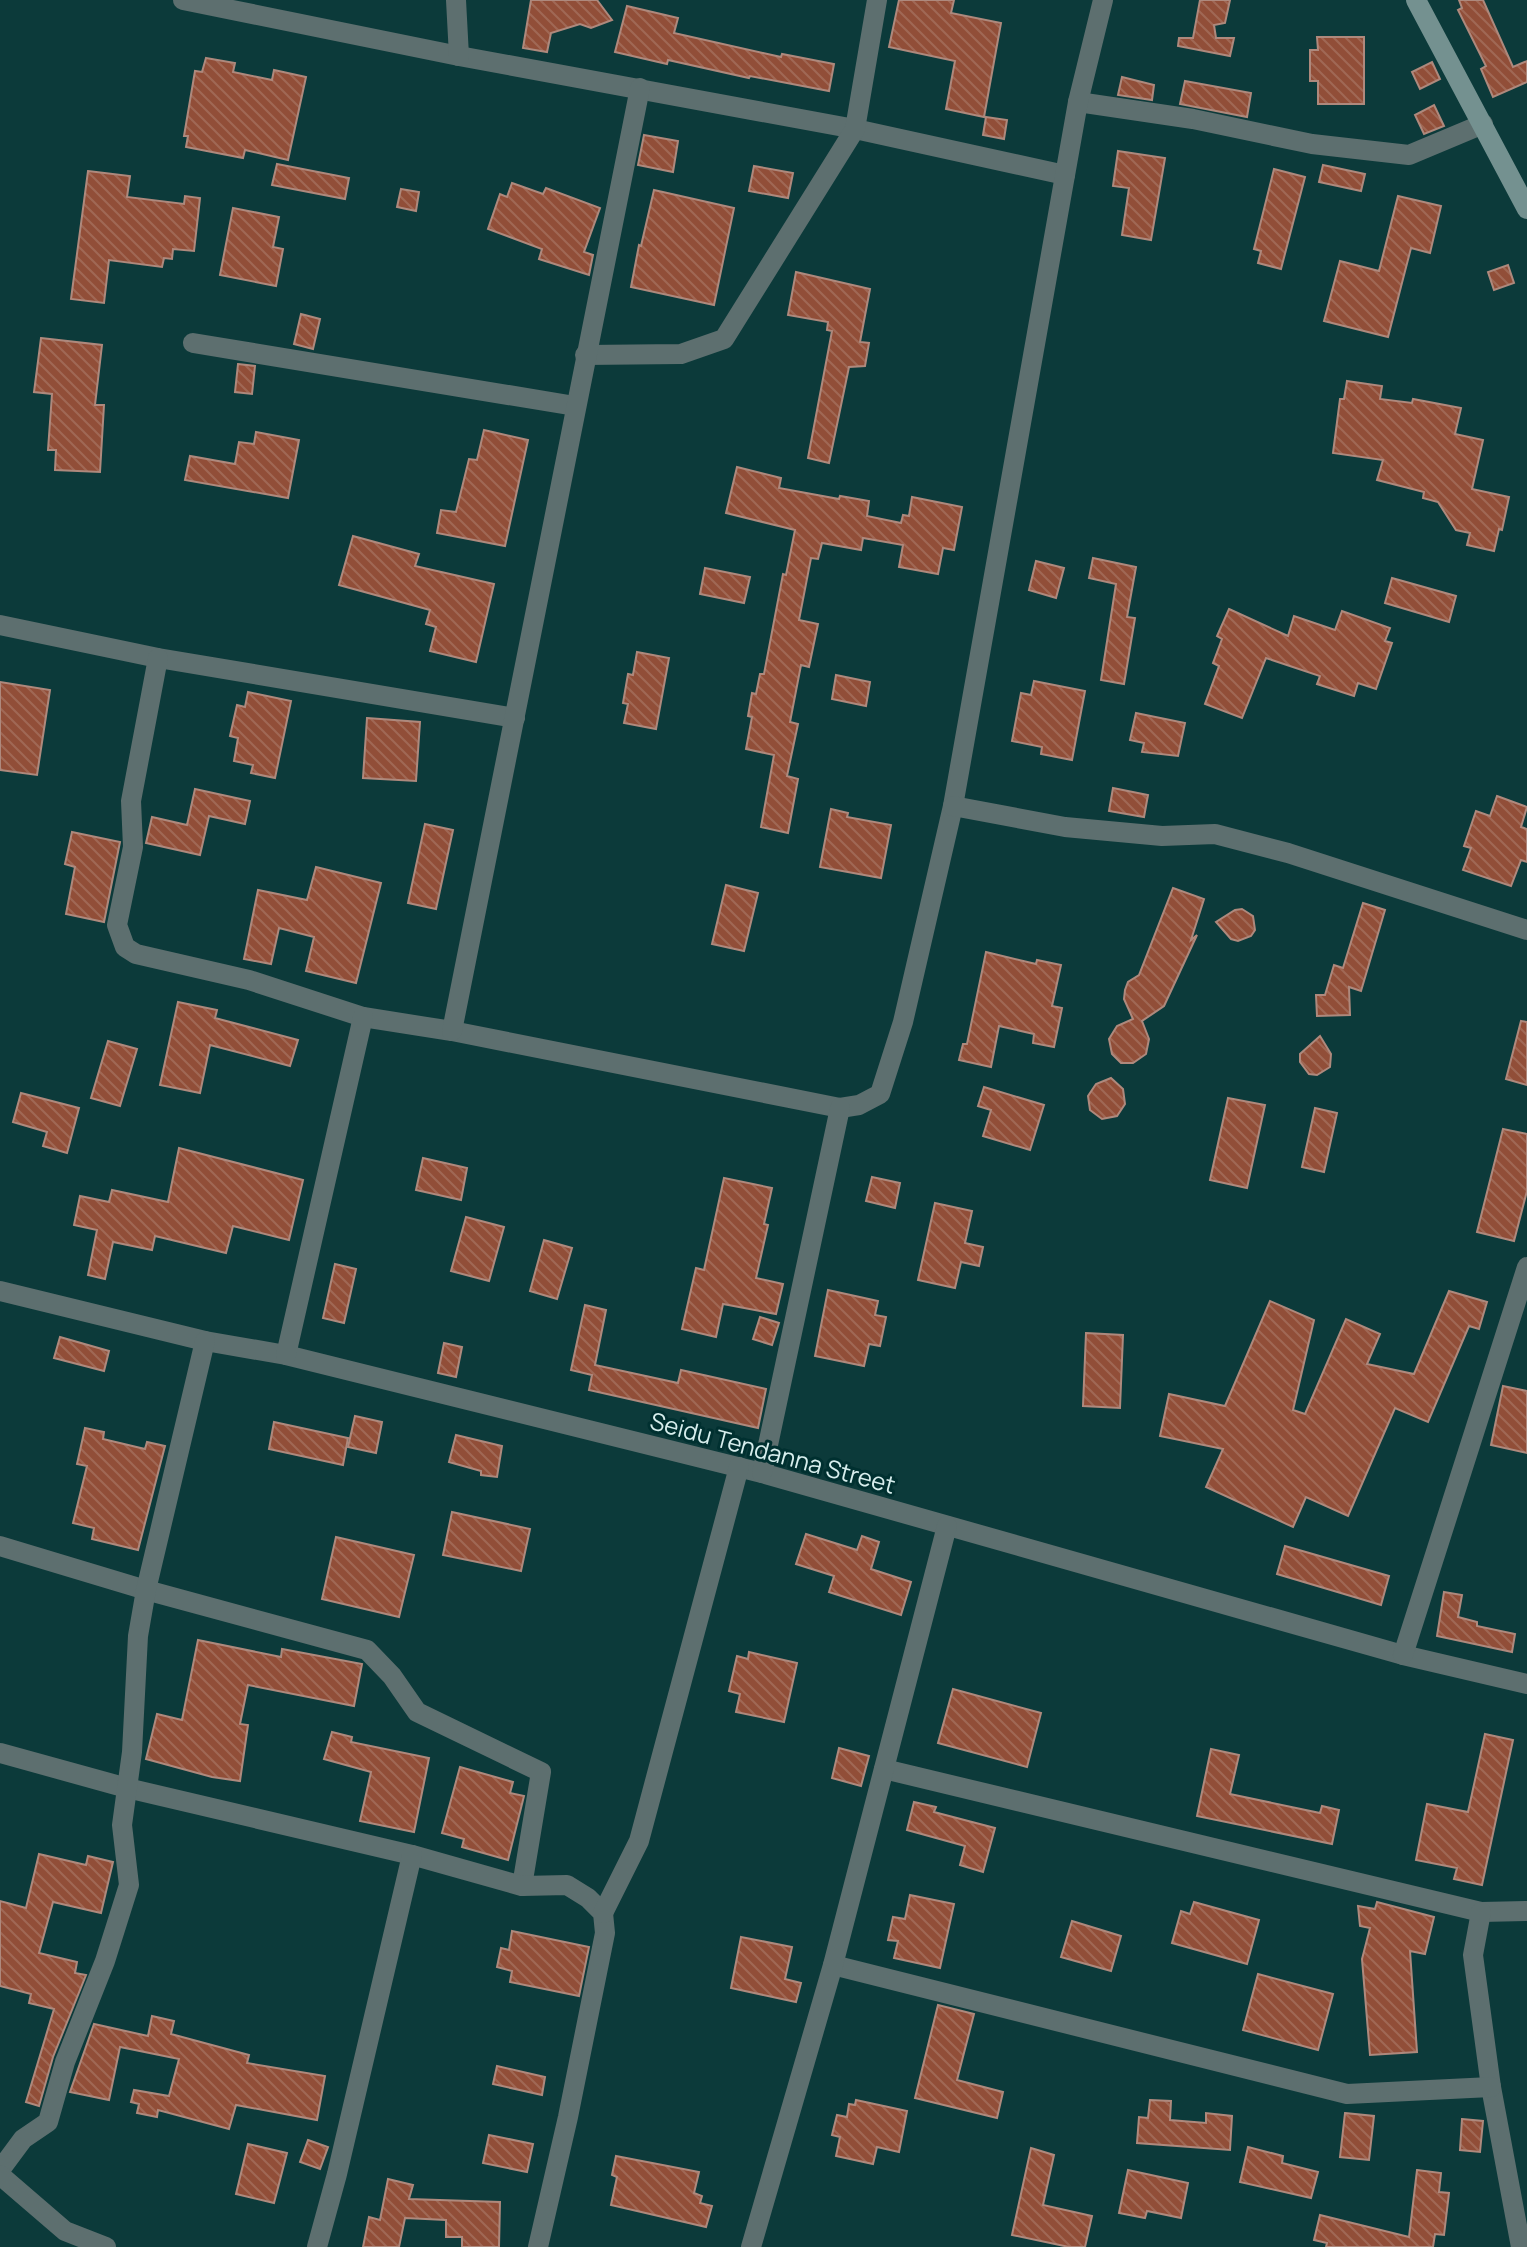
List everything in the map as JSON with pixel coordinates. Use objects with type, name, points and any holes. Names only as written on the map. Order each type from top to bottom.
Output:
[{"type":"street","points":[[183,0],[213,3],[459,56],[855,129],[1065,175]]},
{"type":"street","points":[[456,0],[459,56]]},
{"type":"street","points":[[585,355],[681,354],[724,339],[855,129],[877,0]]},
{"type":"street","points":[[158,658],[131,801],[133,847],[117,925],[125,947],[136,954],[249,980],[363,1017],[452,1031],[840,1108],[859,1105],[880,1094],[889,1072],[953,806],[1078,102],[1103,0]]},
{"type":"street","points":[[1416,0],[1527,209]]},
{"type":"street","points":[[452,1031],[640,88]]},
{"type":"street","points":[[1078,102],[1193,119],[1312,144],[1409,155],[1483,124]]},
{"type":"street","points":[[193,343],[575,406]]},
{"type":"street","points":[[0,625],[158,658],[515,718]]},
{"type":"street","points":[[953,806],[1065,827],[1162,836],[1215,834],[1288,853],[1527,930]]},
{"type":"street","points":[[286,1355],[363,1017]]},
{"type":"street","points":[[762,1473],[840,1108]]},
{"type":"street","points":[[1403,1655],[1527,1267]]},
{"type":"street","name":"Seidu Tendanna Street","points":[[0,1291],[205,1341],[286,1355],[739,1467],[1403,1655],[1527,1684]]},
{"type":"street","points":[[106,2247],[65,2231],[0,2172],[23,2139],[48,2122],[65,2062],[105,1961],[129,1885],[122,1825],[138,1636],[205,1341]]},
{"type":"street","points":[[538,2247],[605,1933],[603,1913],[639,1841],[739,1467]]},
{"type":"street","points":[[751,2247],[833,1965],[947,1526]]},
{"type":"street","points":[[0,1546],[146,1590],[367,1650],[392,1676],[417,1712],[541,1772],[522,1886]]},
{"type":"street","points":[[0,1753],[127,1788],[412,1855],[522,1886],[567,1885],[588,1898],[603,1913]]},
{"type":"street","points":[[884,1769],[1481,1912],[1527,1911]]},
{"type":"street","points":[[317,2247],[412,1855]]},
{"type":"street","points":[[1481,1912],[1473,1955],[1491,2087],[1521,2247]]},
{"type":"street","points":[[833,1965],[1347,2094],[1491,2087]]},
{"type":"building","points":[[531,0],[597,0],[612,20],[591,28],[580,24],[551,33],[547,52],[523,48]]},
{"type":"building","points":[[899,0],[954,0],[951,13],[1001,23],[984,117],[946,109],[955,61],[889,47]]},
{"type":"building","points":[[1200,0],[1230,0],[1225,23],[1214,25],[1216,38],[1234,38],[1230,56],[1178,46],[1179,38],[1193,38]]},
{"type":"building","points":[[1459,0],[1483,0],[1513,67],[1527,61],[1527,82],[1493,97],[1481,69],[1486,66],[1458,10],[1462,8]]},
{"type":"building","points":[[627,6],[678,18],[674,33],[781,57],[782,54],[834,64],[829,91],[668,60],[667,64],[615,52]]},
{"type":"building","points":[[1317,37],[1364,37],[1364,104],[1318,104],[1318,81],[1310,81],[1310,50],[1318,50]]},
{"type":"building","points":[[206,58],[235,63],[233,72],[272,80],[274,70],[306,77],[288,160],[245,150],[243,158],[186,147],[188,136],[184,136],[195,71],[202,72]]},
{"type":"building","points":[[1432,62],[1440,79],[1420,89],[1412,72]]},
{"type":"building","points":[[1122,77],[1154,85],[1152,100],[1118,95]]},
{"type":"building","points":[[1185,81],[1251,93],[1247,117],[1180,104]]},
{"type":"building","points":[[1434,105],[1444,126],[1424,134],[1415,115]]},
{"type":"building","points":[[986,117],[1007,120],[1004,139],[983,135]]},
{"type":"building","points":[[644,135],[678,141],[673,172],[638,165]]},
{"type":"building","points":[[1118,151],[1165,158],[1151,240],[1122,235],[1129,188],[1113,186]]},
{"type":"building","points":[[277,164],[349,178],[345,199],[272,185]]},
{"type":"building","points":[[1323,165],[1365,174],[1361,191],[1319,182]]},
{"type":"building","points":[[754,166],[793,173],[788,198],[749,191]]},
{"type":"building","points":[[1274,169],[1305,177],[1281,269],[1258,263],[1261,251],[1254,249]]},
{"type":"building","points":[[88,171],[130,176],[127,197],[184,204],[185,196],[200,198],[194,251],[173,249],[172,259],[164,258],[162,267],[109,260],[104,303],[71,299]]},
{"type":"building","points":[[512,183],[543,194],[546,188],[600,208],[584,252],[593,255],[589,275],[539,259],[542,249],[488,229],[500,194],[507,197]]},
{"type":"building","points":[[401,189],[419,192],[416,211],[397,207]]},
{"type":"building","points":[[654,190],[734,208],[714,305],[631,287]]},
{"type":"building","points":[[1398,196],[1441,206],[1430,253],[1411,248],[1388,337],[1324,321],[1340,261],[1379,271]]},
{"type":"building","points":[[233,208],[279,217],[273,247],[283,249],[276,286],[220,275]]},
{"type":"building","points":[[1508,265],[1514,283],[1494,290],[1488,272]]},
{"type":"building","points":[[796,272],[870,289],[860,342],[869,343],[865,366],[849,367],[829,463],[808,458],[832,331],[827,330],[828,322],[788,315]]},
{"type":"building","points":[[301,314],[320,319],[313,349],[294,344]]},
{"type":"building","points":[[41,338],[102,345],[95,405],[104,405],[100,472],[55,470],[56,450],[48,450],[52,394],[34,392]]},
{"type":"building","points":[[238,364],[255,366],[252,394],[235,392]]},
{"type":"building","points":[[1347,381],[1382,386],[1380,399],[1412,403],[1413,399],[1461,408],[1455,434],[1483,440],[1472,489],[1509,497],[1494,551],[1467,545],[1470,533],[1456,530],[1438,502],[1423,498],[1424,492],[1377,480],[1383,460],[1333,453],[1340,399],[1344,399]]},
{"type":"building","points":[[484,430],[528,440],[505,546],[437,533],[441,510],[456,512],[469,459],[477,460]]},
{"type":"building","points":[[256,432],[299,440],[288,498],[185,480],[190,456],[235,464],[239,442],[254,444]]},
{"type":"building","points":[[737,467],[781,478],[779,488],[869,501],[867,516],[901,523],[903,515],[909,516],[912,497],[962,507],[954,550],[943,548],[938,574],[899,567],[903,545],[863,538],[861,550],[822,543],[818,559],[811,558],[799,620],[818,624],[809,667],[801,665],[790,722],[798,724],[787,776],[798,779],[788,833],[761,827],[774,755],[746,749],[752,717],[748,716],[752,693],[756,694],[760,674],[764,674],[783,574],[786,575],[795,530],[726,513]]},
{"type":"building","points":[[353,536],[419,554],[415,566],[494,584],[476,662],[430,651],[436,627],[426,624],[430,610],[339,585]]},
{"type":"building","points":[[1093,558],[1136,567],[1127,617],[1135,618],[1124,684],[1101,680],[1116,584],[1089,578]]},
{"type":"building","points":[[1036,561],[1064,568],[1056,598],[1029,590]]},
{"type":"building","points":[[705,568],[750,577],[744,603],[700,594]]},
{"type":"building","points":[[1392,578],[1456,596],[1449,622],[1385,603]]},
{"type":"building","points":[[1229,609],[1288,636],[1294,616],[1335,630],[1342,611],[1390,628],[1385,641],[1392,643],[1376,689],[1358,683],[1354,696],[1317,684],[1320,676],[1266,658],[1242,718],[1205,704],[1219,666],[1213,663],[1222,639],[1217,636]]},
{"type":"building","points":[[637,652],[669,658],[656,729],[624,723],[628,704],[623,703],[628,674],[633,675]]},
{"type":"building","points":[[836,675],[870,682],[866,706],[832,699]]},
{"type":"building","points":[[1034,681],[1085,691],[1072,760],[1041,754],[1042,747],[1012,741],[1021,693],[1031,695]]},
{"type":"building","points":[[0,682],[50,690],[37,775],[0,770]]},
{"type":"building","points":[[248,692],[291,701],[275,778],[251,773],[253,765],[234,761],[238,738],[230,736],[237,705],[245,707]]},
{"type":"building","points":[[1136,713],[1185,723],[1178,756],[1142,752],[1144,743],[1130,740]]},
{"type":"building","points":[[367,718],[420,722],[416,781],[363,778]]},
{"type":"building","points":[[1113,788],[1148,795],[1144,817],[1109,811]]},
{"type":"building","points":[[195,789],[250,801],[245,824],[209,816],[200,855],[146,843],[152,817],[187,825]]},
{"type":"building","points":[[1497,796],[1527,807],[1521,827],[1527,829],[1527,862],[1521,860],[1511,886],[1463,870],[1471,848],[1464,846],[1476,811],[1490,816]]},
{"type":"building","points":[[831,809],[848,813],[847,817],[891,825],[881,878],[820,867]]},
{"type":"building","points":[[425,824],[453,830],[436,909],[408,903]]},
{"type":"building","points":[[72,832],[120,842],[104,922],[66,914],[75,867],[65,864]]},
{"type":"building","points":[[316,867],[381,883],[356,983],[306,971],[314,937],[279,928],[271,964],[244,959],[258,890],[307,900]]},
{"type":"building","points":[[726,885],[758,893],[744,951],[712,944]]},
{"type":"building","points":[[1173,888],[1204,899],[1191,940],[1197,935],[1164,1006],[1142,1021],[1149,1039],[1146,1054],[1133,1063],[1121,1063],[1112,1054],[1109,1039],[1117,1026],[1133,1019],[1124,999],[1125,990],[1128,982],[1139,975]]},
{"type":"building","points":[[1363,903],[1385,910],[1361,991],[1349,987],[1350,1015],[1317,1016],[1316,995],[1325,995],[1334,965],[1343,968]]},
{"type":"building","points":[[1242,909],[1253,916],[1255,930],[1251,936],[1238,941],[1231,939],[1216,922]]},
{"type":"building","points":[[986,952],[1036,964],[1037,960],[1061,965],[1052,1006],[1062,1008],[1054,1047],[1033,1043],[1034,1034],[999,1026],[991,1067],[959,1060],[963,1044],[967,1044]]},
{"type":"building","points":[[178,1002],[217,1010],[215,1018],[298,1040],[290,1066],[210,1045],[200,1093],[160,1085]]},
{"type":"building","points":[[1521,1021],[1527,1022],[1527,1085],[1506,1079]]},
{"type":"building","points":[[1320,1036],[1331,1054],[1330,1067],[1317,1075],[1309,1074],[1300,1062],[1300,1054]]},
{"type":"building","points":[[108,1041],[137,1049],[120,1106],[91,1098]]},
{"type":"building","points":[[1111,1078],[1123,1089],[1125,1104],[1117,1116],[1102,1119],[1090,1110],[1088,1096],[1096,1084]]},
{"type":"building","points":[[984,1087],[1044,1105],[1030,1150],[983,1136],[991,1110],[978,1106]]},
{"type":"building","points":[[21,1093],[79,1108],[67,1153],[43,1146],[47,1132],[13,1122]]},
{"type":"building","points":[[1228,1098],[1265,1105],[1247,1188],[1210,1180]]},
{"type":"building","points":[[1315,1108],[1337,1113],[1324,1172],[1302,1167]]},
{"type":"building","points":[[1503,1129],[1527,1134],[1527,1191],[1514,1241],[1477,1232]]},
{"type":"building","points":[[179,1148],[303,1180],[289,1240],[233,1226],[226,1253],[155,1236],[152,1250],[113,1242],[105,1279],[88,1275],[97,1230],[74,1225],[80,1196],[109,1202],[112,1190],[168,1202]]},
{"type":"building","points":[[423,1158],[467,1168],[461,1200],[416,1190]]},
{"type":"building","points":[[872,1177],[900,1183],[895,1208],[866,1201]]},
{"type":"building","points":[[724,1178],[772,1188],[764,1224],[768,1225],[756,1278],[783,1284],[776,1314],[723,1304],[716,1337],[682,1329],[696,1268],[704,1270]]},
{"type":"building","points":[[935,1203],[972,1211],[965,1243],[983,1247],[979,1266],[961,1262],[955,1288],[918,1280]]},
{"type":"building","points":[[466,1217],[504,1227],[489,1281],[451,1271]]},
{"type":"building","points":[[544,1240],[572,1248],[557,1299],[530,1291]]},
{"type":"building","points":[[335,1264],[356,1269],[344,1323],[323,1318]]},
{"type":"building","points":[[828,1290],[878,1301],[875,1315],[886,1317],[880,1346],[869,1344],[864,1366],[815,1356]]},
{"type":"building","points":[[1449,1291],[1487,1302],[1479,1329],[1469,1326],[1428,1422],[1395,1408],[1348,1516],[1306,1497],[1293,1527],[1206,1487],[1223,1449],[1160,1436],[1169,1394],[1225,1406],[1270,1301],[1314,1320],[1293,1410],[1305,1414],[1346,1319],[1380,1334],[1367,1364],[1414,1374]]},
{"type":"building","points":[[585,1305],[606,1310],[595,1365],[678,1383],[681,1370],[766,1389],[758,1428],[589,1390],[592,1375],[571,1370]]},
{"type":"building","points":[[760,1317],[779,1323],[772,1345],[753,1339]]},
{"type":"building","points":[[1086,1333],[1123,1335],[1120,1408],[1083,1406]]},
{"type":"building","points":[[60,1337],[109,1351],[104,1371],[54,1358]]},
{"type":"building","points":[[444,1343],[462,1347],[456,1377],[438,1373]]},
{"type":"building","points":[[1503,1386],[1527,1391],[1527,1453],[1491,1445]]},
{"type":"building","points":[[355,1416],[382,1422],[376,1453],[348,1447]]},
{"type":"building","points":[[274,1422],[348,1438],[343,1465],[269,1449]]},
{"type":"building","points":[[85,1428],[104,1432],[103,1439],[145,1449],[147,1442],[165,1446],[138,1550],[92,1539],[94,1528],[73,1523],[87,1466],[77,1464]]},
{"type":"building","points":[[456,1435],[502,1446],[497,1477],[481,1475],[481,1471],[449,1462]]},
{"type":"building","points":[[452,1512],[530,1529],[521,1571],[443,1555]]},
{"type":"building","points":[[806,1534],[857,1550],[862,1536],[879,1542],[871,1569],[911,1582],[901,1615],[829,1592],[834,1576],[796,1564]]},
{"type":"building","points":[[336,1537],[414,1555],[399,1617],[322,1599]]},
{"type":"building","points":[[1285,1546],[1389,1576],[1381,1605],[1277,1574]]},
{"type":"building","points":[[1444,1592],[1462,1595],[1458,1617],[1477,1622],[1477,1626],[1515,1634],[1512,1652],[1437,1636]]},
{"type":"building","points":[[198,1640],[281,1657],[282,1649],[362,1664],[354,1706],[248,1685],[240,1724],[248,1725],[240,1781],[212,1777],[146,1759],[157,1714],[182,1720]]},
{"type":"building","points":[[749,1652],[797,1663],[784,1722],[736,1712],[740,1694],[729,1691],[737,1656],[748,1659]]},
{"type":"building","points":[[953,1689],[1041,1713],[1027,1767],[938,1743]]},
{"type":"building","points":[[332,1732],[352,1737],[351,1742],[429,1758],[414,1832],[360,1821],[371,1772],[324,1759]]},
{"type":"building","points":[[1485,1734],[1513,1740],[1482,1885],[1454,1879],[1457,1868],[1416,1860],[1427,1804],[1468,1812]]},
{"type":"building","points":[[839,1748],[869,1756],[861,1786],[832,1778]]},
{"type":"building","points":[[1211,1749],[1239,1755],[1230,1794],[1320,1813],[1322,1806],[1339,1810],[1332,1844],[1197,1816]]},
{"type":"building","points":[[460,1767],[513,1782],[510,1793],[524,1796],[508,1860],[462,1847],[464,1839],[442,1833]]},
{"type":"building","points":[[914,1802],[936,1807],[934,1812],[995,1828],[983,1872],[960,1865],[965,1846],[907,1830]]},
{"type":"building","points":[[39,1854],[86,1865],[88,1856],[113,1862],[101,1913],[53,1902],[39,1953],[77,1962],[75,1973],[86,1975],[53,2057],[39,2106],[26,2102],[54,2009],[29,2003],[31,1994],[0,1986],[0,1901],[26,1908]]},
{"type":"building","points":[[910,1895],[954,1904],[940,1968],[894,1958],[898,1941],[888,1940],[893,1917],[905,1919]]},
{"type":"building","points":[[1194,1902],[1259,1920],[1247,1964],[1172,1943],[1181,1911],[1190,1914]]},
{"type":"building","points":[[1377,1902],[1434,1917],[1425,1954],[1410,1951],[1417,2052],[1370,2055],[1362,1959],[1370,1928],[1360,1926],[1358,1906],[1375,1909]]},
{"type":"building","points":[[1072,1921],[1121,1936],[1111,1971],[1061,1957]]},
{"type":"building","points":[[512,1931],[589,1947],[579,1996],[510,1982],[512,1971],[497,1967],[501,1948],[509,1950]]},
{"type":"building","points":[[741,1937],[792,1947],[785,1979],[801,1983],[796,2002],[731,1988]]},
{"type":"building","points":[[1258,1974],[1333,1994],[1318,2050],[1243,2030]]},
{"type":"building","points":[[938,2005],[974,2014],[957,2080],[1003,2092],[997,2118],[915,2098]]},
{"type":"building","points":[[152,2016],[174,2021],[171,2034],[249,2055],[247,2063],[325,2076],[317,2120],[236,2105],[229,2129],[158,2110],[157,2117],[137,2113],[139,2104],[131,2102],[134,2090],[169,2096],[179,2059],[120,2047],[109,2100],[70,2092],[94,2024],[148,2036]]},
{"type":"building","points":[[497,2066],[545,2077],[542,2095],[493,2084]]},
{"type":"building","points":[[856,2100],[907,2111],[899,2152],[877,2147],[873,2164],[836,2156],[840,2137],[832,2135],[837,2115],[847,2117],[849,2104],[855,2105]]},
{"type":"building","points":[[1150,2100],[1171,2101],[1170,2120],[1206,2123],[1206,2113],[1232,2116],[1230,2150],[1137,2143],[1139,2117],[1148,2118]]},
{"type":"building","points":[[1345,2113],[1374,2116],[1369,2160],[1340,2157]]},
{"type":"building","points":[[1462,2119],[1483,2121],[1480,2152],[1460,2150]]},
{"type":"building","points":[[489,2135],[533,2144],[527,2172],[483,2163]]},
{"type":"building","points":[[308,2140],[328,2147],[320,2169],[300,2162]]},
{"type":"building","points":[[248,2144],[287,2153],[274,2203],[236,2194]]},
{"type":"building","points":[[1248,2147],[1283,2156],[1282,2163],[1318,2172],[1311,2198],[1240,2182]]},
{"type":"building","points":[[1031,2148],[1054,2155],[1043,2205],[1092,2216],[1085,2247],[1069,2247],[1012,2235]]},
{"type":"building","points":[[616,2156],[699,2172],[694,2193],[702,2196],[700,2203],[712,2206],[706,2227],[611,2205],[617,2177],[612,2175]]},
{"type":"building","points":[[1128,2170],[1188,2183],[1181,2218],[1147,2211],[1145,2218],[1119,2213]]},
{"type":"building","points":[[1417,2170],[1441,2173],[1439,2192],[1449,2193],[1444,2235],[1435,2234],[1433,2247],[1326,2247],[1327,2243],[1314,2240],[1320,2215],[1409,2237]]},
{"type":"building","points":[[388,2179],[413,2185],[409,2199],[500,2202],[499,2247],[462,2247],[462,2237],[446,2237],[446,2220],[405,2218],[399,2247],[363,2247],[369,2217],[380,2220]]}]
